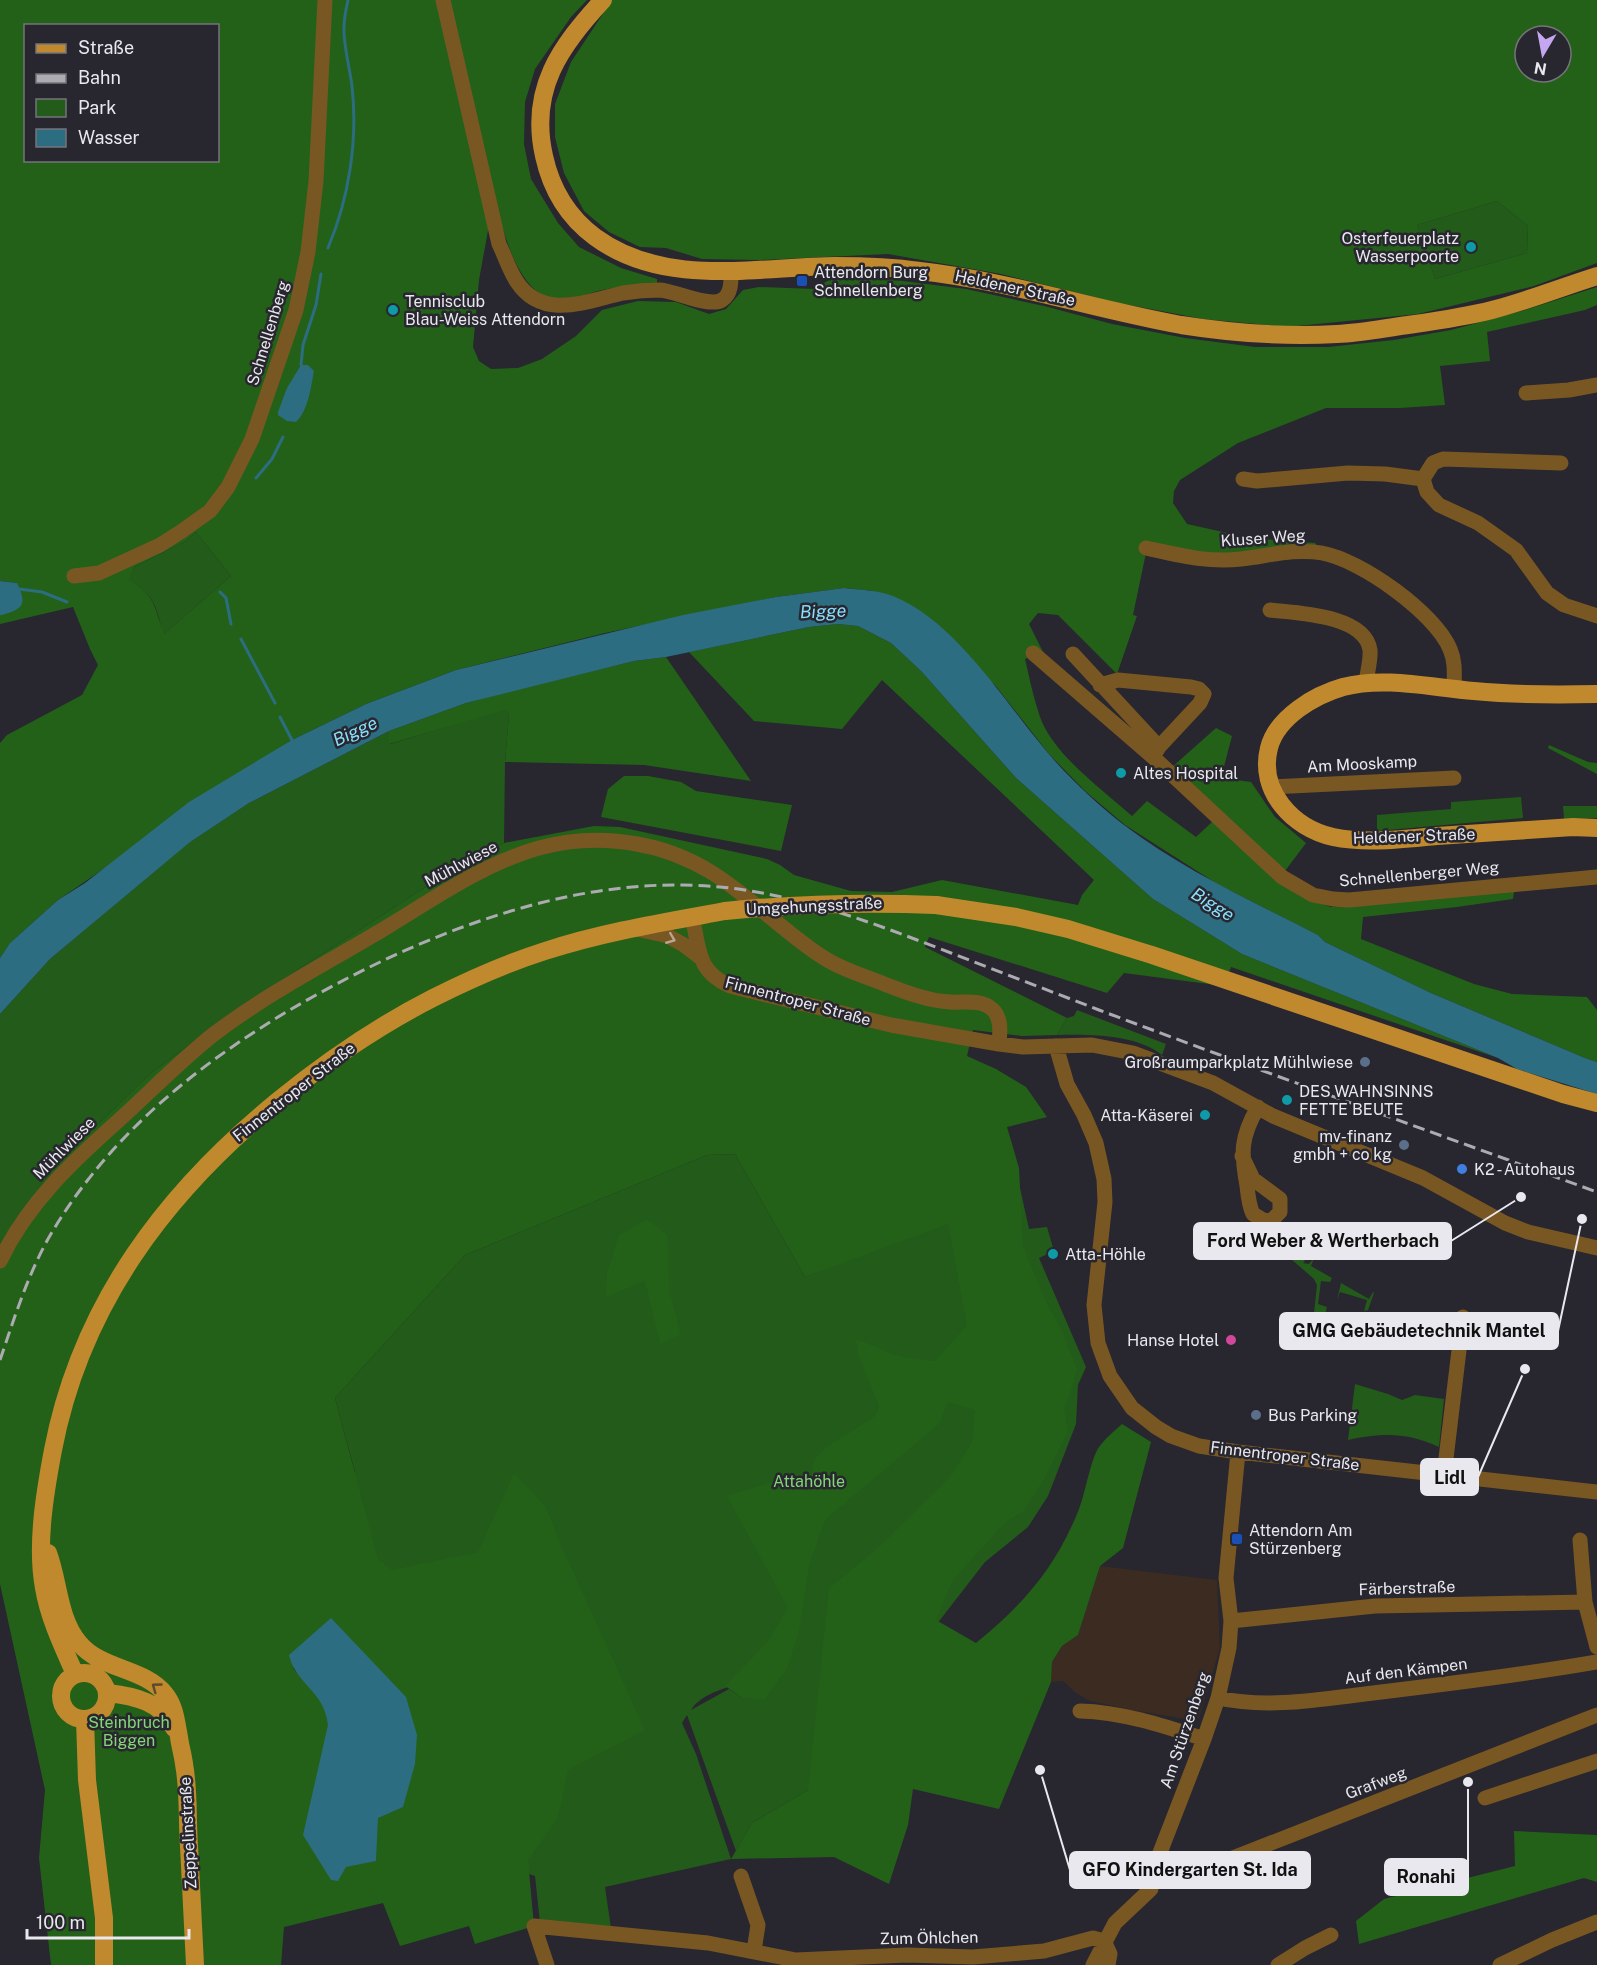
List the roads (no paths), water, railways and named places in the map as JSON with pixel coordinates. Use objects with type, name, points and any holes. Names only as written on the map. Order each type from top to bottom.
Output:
[{"type":"main road","name":"Heldener Straße","points":[[603,0],[573,34],[553,65],[540,109],[542,148],[547,172],[557,194],[582,227],[610,248],[645,262],[667,267],[708,271],[837,266],[917,270],[1008,284],[1141,317],[1186,325],[1256,333],[1300,335],[1362,331],[1481,312],[1597,276]]},
{"type":"main road","name":"Heldener Straße","points":[[1597,694],[1499,694],[1366,683],[1344,687],[1323,694],[1298,709],[1280,727],[1270,744],[1266,758],[1271,787],[1280,804],[1296,820],[1318,832],[1346,839],[1389,840],[1573,827],[1597,828]]},
{"type":"main road","name":"Umgehungsstraße","points":[[692,917],[786,905],[876,903],[936,905],[1016,917],[1068,928],[1563,1094],[1597,1103]]},
{"type":"main road","name":"Finnentroper Straße","points":[[75,1674],[51,1614],[43,1586],[44,1499],[58,1422],[86,1339],[117,1279],[168,1208],[216,1155],[266,1111],[330,1061],[401,1015],[482,976],[545,951],[603,935],[692,917]]},
{"type":"main road","name":"Zeppelinstraße","points":[[42,1537],[54,1571],[59,1599],[70,1631],[78,1642],[93,1656],[146,1680],[165,1693],[175,1715],[185,1766],[195,1965]]},
{"type":"main road","points":[[88,1672],[96,1675],[102,1680],[108,1693],[105,1707],[98,1715],[85,1719],[74,1717],[62,1704],[61,1692],[64,1683],[75,1674],[88,1672]]},
{"type":"main road","name":"Zeppelinstraße","points":[[108,1693],[135,1697],[150,1703],[168,1718],[179,1738]]},
{"type":"main road","points":[[85,1719],[87,1780],[104,1918],[104,1965]]},
{"type":"street","name":"Schnellenberg","points":[[74,576],[99,573],[122,563],[160,545],[201,518],[210,511],[228,487],[252,439],[296,310],[308,252],[316,181],[325,0]]},
{"type":"street","points":[[443,0],[499,244],[516,280],[524,291],[549,304],[565,306],[645,290],[665,291],[716,303],[725,299],[730,289],[731,270]]},
{"type":"street","points":[[1526,393],[1569,390],[1597,385]]},
{"type":"street","points":[[1562,463],[1443,459],[1433,463],[1423,479],[1427,492],[1439,505],[1478,523],[1516,550],[1547,593],[1564,605],[1597,616]]},
{"type":"street","points":[[1243,479],[1257,481],[1348,473],[1385,474],[1423,479]]},
{"type":"street","name":"Kluser Weg","points":[[1146,548],[1190,558],[1219,560],[1305,552],[1343,558],[1381,580],[1405,598],[1434,626],[1450,648],[1455,664],[1454,690]]},
{"type":"street","points":[[1270,610],[1322,616],[1358,630],[1366,639],[1370,651],[1366,683]]},
{"type":"street","name":"Schnellenberger Weg","points":[[1033,652],[1156,752]]},
{"type":"street","name":"Schnellenberger Weg","points":[[1073,654],[1156,752],[1282,877],[1313,895],[1349,900],[1597,877]]},
{"type":"street","points":[[1100,685],[1118,680],[1199,689],[1204,694],[1200,704],[1156,752]]},
{"type":"street","name":"Am Mooskamp","points":[[1271,787],[1454,778]]},
{"type":"street","name":"Mühlwiese","points":[[0,1261],[41,1196],[70,1164],[213,1035],[258,1004],[448,891],[516,856],[540,848],[592,839],[636,843],[689,860],[718,875],[805,945],[832,963],[875,981],[938,1001],[977,1003],[990,1007],[998,1016],[999,1044]]},
{"type":"street","name":"Finnentroper Straße","points":[[692,917],[700,958],[708,973],[719,982],[743,990],[891,1025],[999,1044],[1023,1047],[1056,1046],[1067,1084],[1096,1143],[1104,1179],[1105,1202],[1096,1266],[1094,1305],[1098,1343],[1110,1376],[1132,1408],[1170,1436],[1199,1446],[1238,1452],[1597,1492]]},
{"type":"street","points":[[637,929],[668,936],[700,958]]},
{"type":"street","points":[[1056,1046],[1092,1045],[1133,1053],[1213,1083],[1288,1122],[1423,1178],[1505,1223],[1528,1232],[1597,1248]]},
{"type":"street","points":[[1242,1156],[1253,1179],[1280,1199],[1281,1207],[1276,1217],[1270,1221],[1256,1218],[1252,1211],[1242,1156],[1244,1137],[1258,1107]]},
{"type":"street","points":[[1249,1201],[1254,1186],[1273,1192]]},
{"type":"street","points":[[1444,1475],[1463,1317]]},
{"type":"street","name":"Am Stürzenberg","points":[[1162,1877],[1156,1863],[1218,1698],[1229,1648],[1231,1621],[1226,1578],[1238,1452]]},
{"type":"street","points":[[1580,1540],[1589,1565],[1585,1602],[1597,1647]]},
{"type":"street","name":"Färberstraße","points":[[1231,1621],[1375,1606],[1585,1602]]},
{"type":"street","name":"Auf den Kämpen","points":[[1218,1698],[1234,1702],[1263,1703],[1310,1700],[1501,1678],[1597,1662]]},
{"type":"street","points":[[1080,1711],[1100,1711],[1161,1725],[1204,1739]]},
{"type":"street","name":"Grafweg","points":[[1104,1941],[1123,1914],[1151,1889],[1156,1892],[1166,1887],[1162,1877],[1193,1874],[1597,1715]]},
{"type":"street","points":[[1485,1798],[1597,1761]]},
{"type":"street","points":[[741,1876],[758,1925],[754,1951]]},
{"type":"street","points":[[1500,1965],[1597,1922]]},
{"type":"street","name":"Zum Öhlchen","points":[[547,1965],[534,1926],[708,1943],[796,1960],[826,1962],[915,1954],[973,1957],[1044,1950],[1093,1938],[1104,1941]]},
{"type":"street","points":[[1278,1965],[1331,1935]]},
{"type":"street","points":[[1093,1965],[1104,1941]]},
{"type":"street","points":[[1104,1941],[1110,1953],[1108,1965]]},
{"type":"water","points":[[301,365],[308,365],[314,371],[308,398],[296,422],[287,421],[278,415],[278,412],[287,388]]},
{"type":"water","points":[[0,581],[17,583],[22,596],[22,605],[19,608],[2,615],[0,615]]},
{"type":"water","name":"Bigge","points":[[844,588],[875,591],[893,596],[916,608],[938,624],[959,644],[997,688],[1065,772],[1104,809],[1147,841],[1218,884],[1318,935],[1325,942],[1431,993],[1597,1062],[1597,1094],[1517,1069],[1498,1058],[1242,954],[1153,899],[1016,778],[921,671],[891,643],[858,626],[838,624],[809,627],[666,657],[634,661],[466,703],[389,731],[249,803],[190,842],[50,959],[0,1014],[0,958],[10,943],[58,900],[85,883],[189,802],[292,740],[366,704],[456,670],[683,615],[776,597]]},
{"type":"water","points":[[331,1618],[406,1697],[417,1735],[415,1764],[403,1807],[378,1818],[376,1861],[346,1867],[338,1881],[331,1880],[303,1835],[328,1725],[316,1695],[297,1674],[289,1655]]},
{"type":"waterway","points":[[328,248],[341,209],[353,148],[354,107],[344,34],[348,0]]},
{"type":"waterway","points":[[301,365],[303,345],[316,305],[321,274]]},
{"type":"waterway","points":[[256,478],[272,459],[283,437]]},
{"type":"waterway","points":[[19,589],[42,592],[67,602]]},
{"type":"waterway","points":[[220,592],[226,598],[231,624]]},
{"type":"waterway","points":[[241,639],[275,703]]},
{"type":"waterway","points":[[280,717],[293,742]]},
{"type":"railway","points":[[0,1360],[34,1268],[48,1239],[71,1203],[123,1139],[184,1083],[218,1057],[252,1033],[333,986],[379,962],[428,941],[528,906],[580,894],[631,887],[683,885],[753,891],[853,917],[1223,1056],[1597,1192]]},
{"type":"place","name":"Osterfeuerplatz Wasserpoorte","points":[[1471,247]]},
{"type":"place","name":"Attendorn Burg Schnellenberg","points":[[802,281]]},
{"type":"place","name":"Tennisclub Blau-Weiss Attendorn","points":[[393,310]]},
{"type":"place","name":"Altes Hospital","points":[[1121,773]]},
{"type":"place","name":"Großraumparkplatz Mühlwiese","points":[[1365,1062]]},
{"type":"place","name":"DES WAHNSINNS FETTE BEUTE","points":[[1287,1100]]},
{"type":"place","name":"Atta-Käserei","points":[[1205,1115]]},
{"type":"place","name":"mv-finanz gmbh + co kg","points":[[1404,1145]]},
{"type":"place","name":"K2 - Autohaus","points":[[1462,1169]]},
{"type":"place","name":"Ford Weber & Wertherbach","points":[[1521,1197]]},
{"type":"place","name":"GMG Gebäudetechnik Mantel","points":[[1582,1219]]},
{"type":"place","name":"Atta-Höhle","points":[[1053,1254]]},
{"type":"place","name":"Hanse Hotel","points":[[1231,1340]]},
{"type":"place","name":"Lidl","points":[[1525,1369]]},
{"type":"place","name":"Bus Parking","points":[[1256,1415]]},
{"type":"place","name":"Attendorn Am Stürzenberg","points":[[1237,1539]]},
{"type":"place","name":"GFO Kindergarten St. Ida","points":[[1040,1770]]},
{"type":"place","name":"Ronahi","points":[[1468,1782]]},
{"type":"park label","name":"Attahöhle","points":[[809,1481]]},
{"type":"park label","name":"Steinbruch Biggen","points":[[129,1731]]}]
